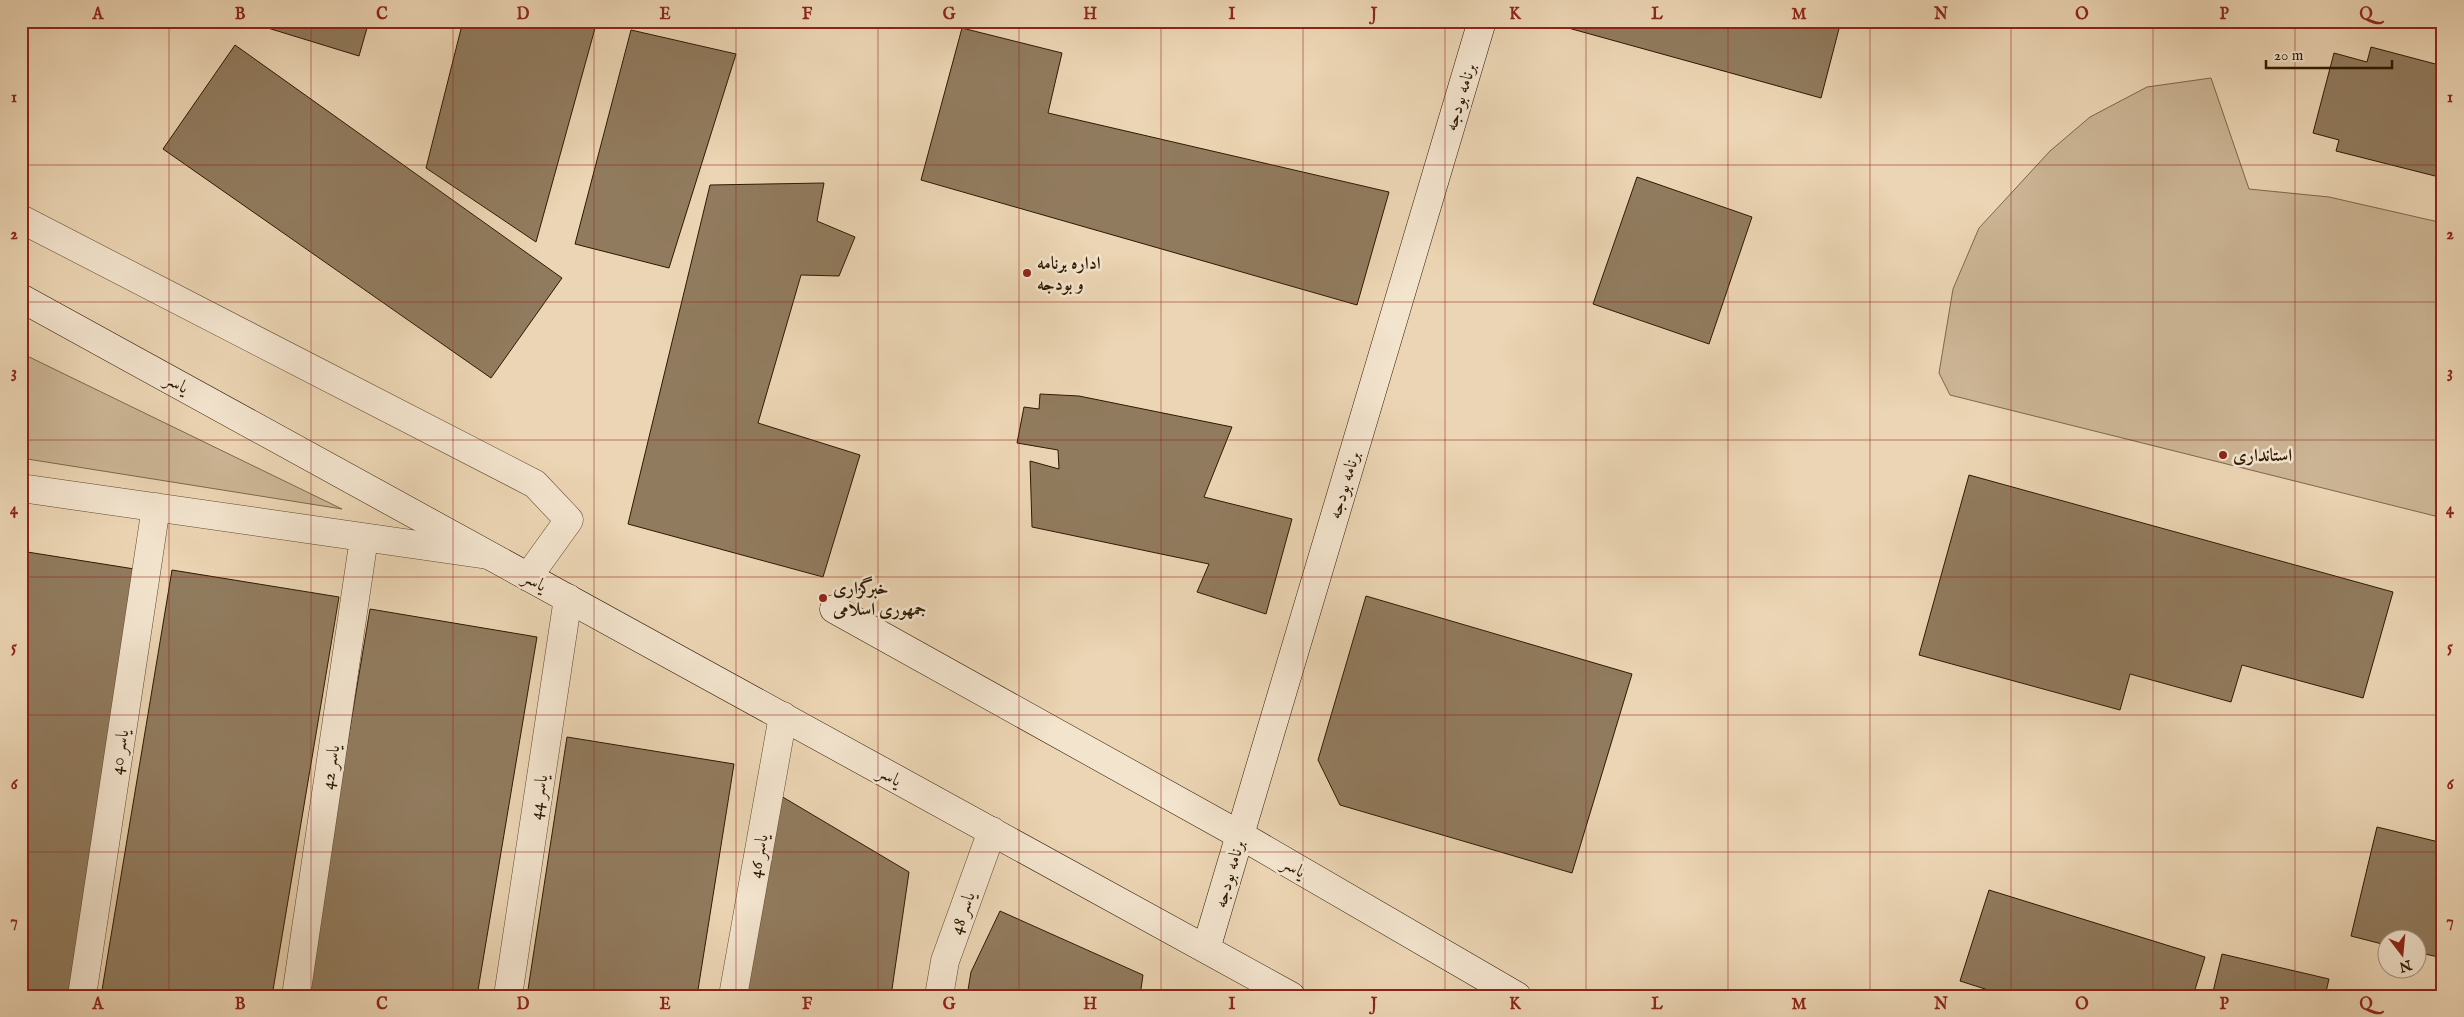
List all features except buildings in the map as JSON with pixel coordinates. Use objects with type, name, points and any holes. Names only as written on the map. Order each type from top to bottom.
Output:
[{"type":"main road","name":"برنامه بودجه","points":[[1206,950],[1482,21]]},
{"type":"main road","points":[[21,219],[535,484],[569,520],[528,577]]},
{"type":"main road","name":"یاسر","points":[[21,298],[1291,996]]},
{"type":"main road","name":"یاسر","points":[[21,488],[490,555]]},
{"type":"main road","name":"یاسر 40","points":[[82,996],[156,507]]},
{"type":"main road","name":"یاسر 42","points":[[296,996],[364,538]]},
{"type":"main road","name":"یاسر 44","points":[[508,996],[568,598]]},
{"type":"main road","name":"یاسر","points":[[834,609],[1240,835],[1517,996]]},
{"type":"main road","name":"یاسر 46","points":[[732,996],[783,716]]},
{"type":"main road","name":"یاسر 48","points":[[939,996],[945,962],[992,831]]},
{"type":"shaded area","points":[[2211,78],[2249,189],[2329,197],[2443,223],[2443,518],[1950,395],[1939,373],[1953,289],[1979,228],[2050,151],[2090,117],[2147,87]]},
{"type":"shaded area","points":[[21,353],[342,509],[21,458]]},
{"type":"place","name":"اداره برنامه و بودجه","points":[[1027,273]]},
{"type":"place","name":"استانداری","points":[[2223,455]]},
{"type":"place","name":"خبرگزاری جمهوری اسلامی","points":[[823,598]]}]
